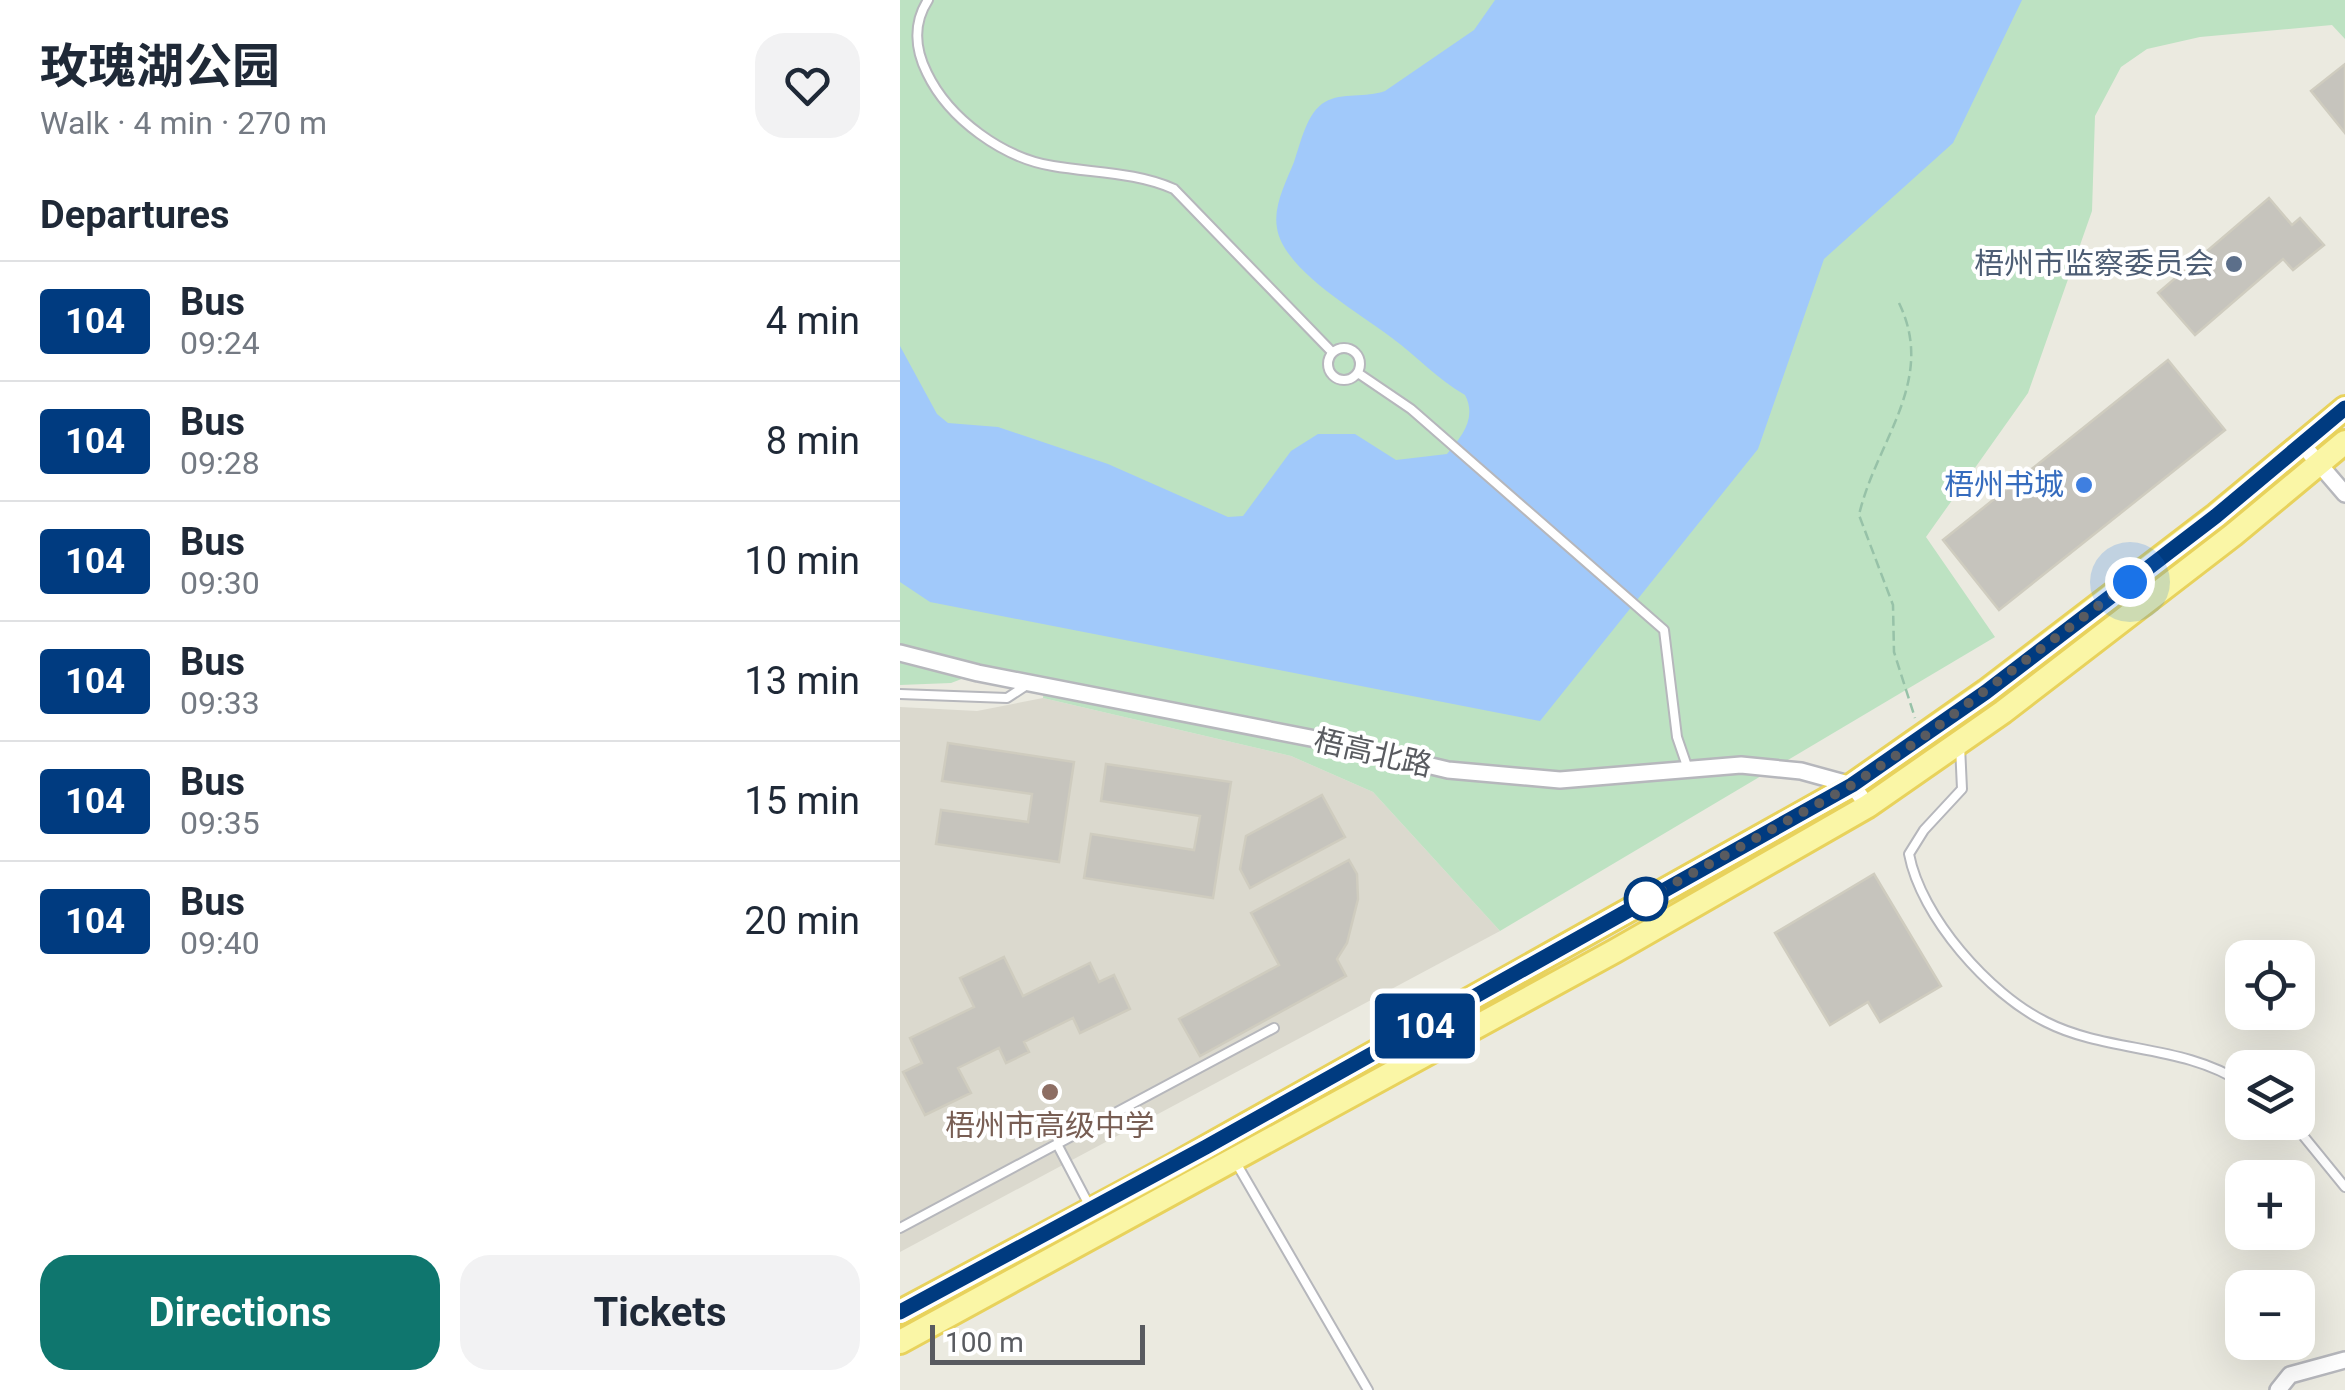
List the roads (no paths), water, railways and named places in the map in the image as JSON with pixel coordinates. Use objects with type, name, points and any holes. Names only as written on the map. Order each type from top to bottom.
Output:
[{"type":"main road","points":[[900,1312],[1092,1210],[1852,785],[1922,738],[2216,516],[2345,408]]},
{"type":"main road","points":[[900,1342],[1236,1162],[1868,806],[1960,742],[2234,536],[2345,442]]},
{"type":"street","points":[[2302,444],[2345,494]]},
{"type":"street","name":"梧高北路","points":[[900,653],[1030,683],[1504,778],[1560,780],[1756,767],[1802,771],[1852,785]]},
{"type":"street","points":[[1852,785],[1868,806]]},
{"type":"street","points":[[2278,1390],[2290,1375],[2345,1360]]},
{"type":"lane","points":[[928,0],[917,32],[918,55],[933,85],[974,130],[1048,166],[1156,181],[1174,189],[1332,352]]},
{"type":"lane","points":[[1332,352],[1352,350],[1359,358],[1358,373]]},
{"type":"lane","points":[[1332,352],[1328,368],[1333,377],[1344,381],[1358,373]]},
{"type":"lane","points":[[1358,373],[1420,416],[1664,630],[1677,737],[1688,769]]},
{"type":"lane","points":[[900,694],[1008,698],[1030,683]]},
{"type":"lane","points":[[1960,742],[1962,789],[1916,840],[1910,854],[1950,940],[2000,990],[2046,1022],[2209,1066],[2225,1074]]},
{"type":"lane","points":[[900,1228],[1274,1028]]},
{"type":"lane","points":[[2307,1140],[2345,1187]]},
{"type":"lane","points":[[1056,1144],[1092,1210]]},
{"type":"lane","points":[[1236,1162],[1368,1390]]},
{"type":"water","points":[[1495,0],[2022,0],[1953,143],[1824,259],[1758,449],[1540,721],[930,602],[900,582],[900,346],[937,414],[948,423],[998,427],[1108,464],[1228,517],[1243,516],[1291,451],[1318,434],[1355,434],[1396,460],[1447,454],[1469,419],[1465,395],[1308,275],[1282,244],[1277,211],[1305,128],[1319,107],[1339,97],[1385,91],[1474,30]]},
{"type":"place","name":"梧州市监察委员会","points":[[2234,264]]},
{"type":"place","name":"梧州书城","points":[[2084,485]]},
{"type":"place","name":"梧州市高级中学","points":[[1050,1092]]}]
